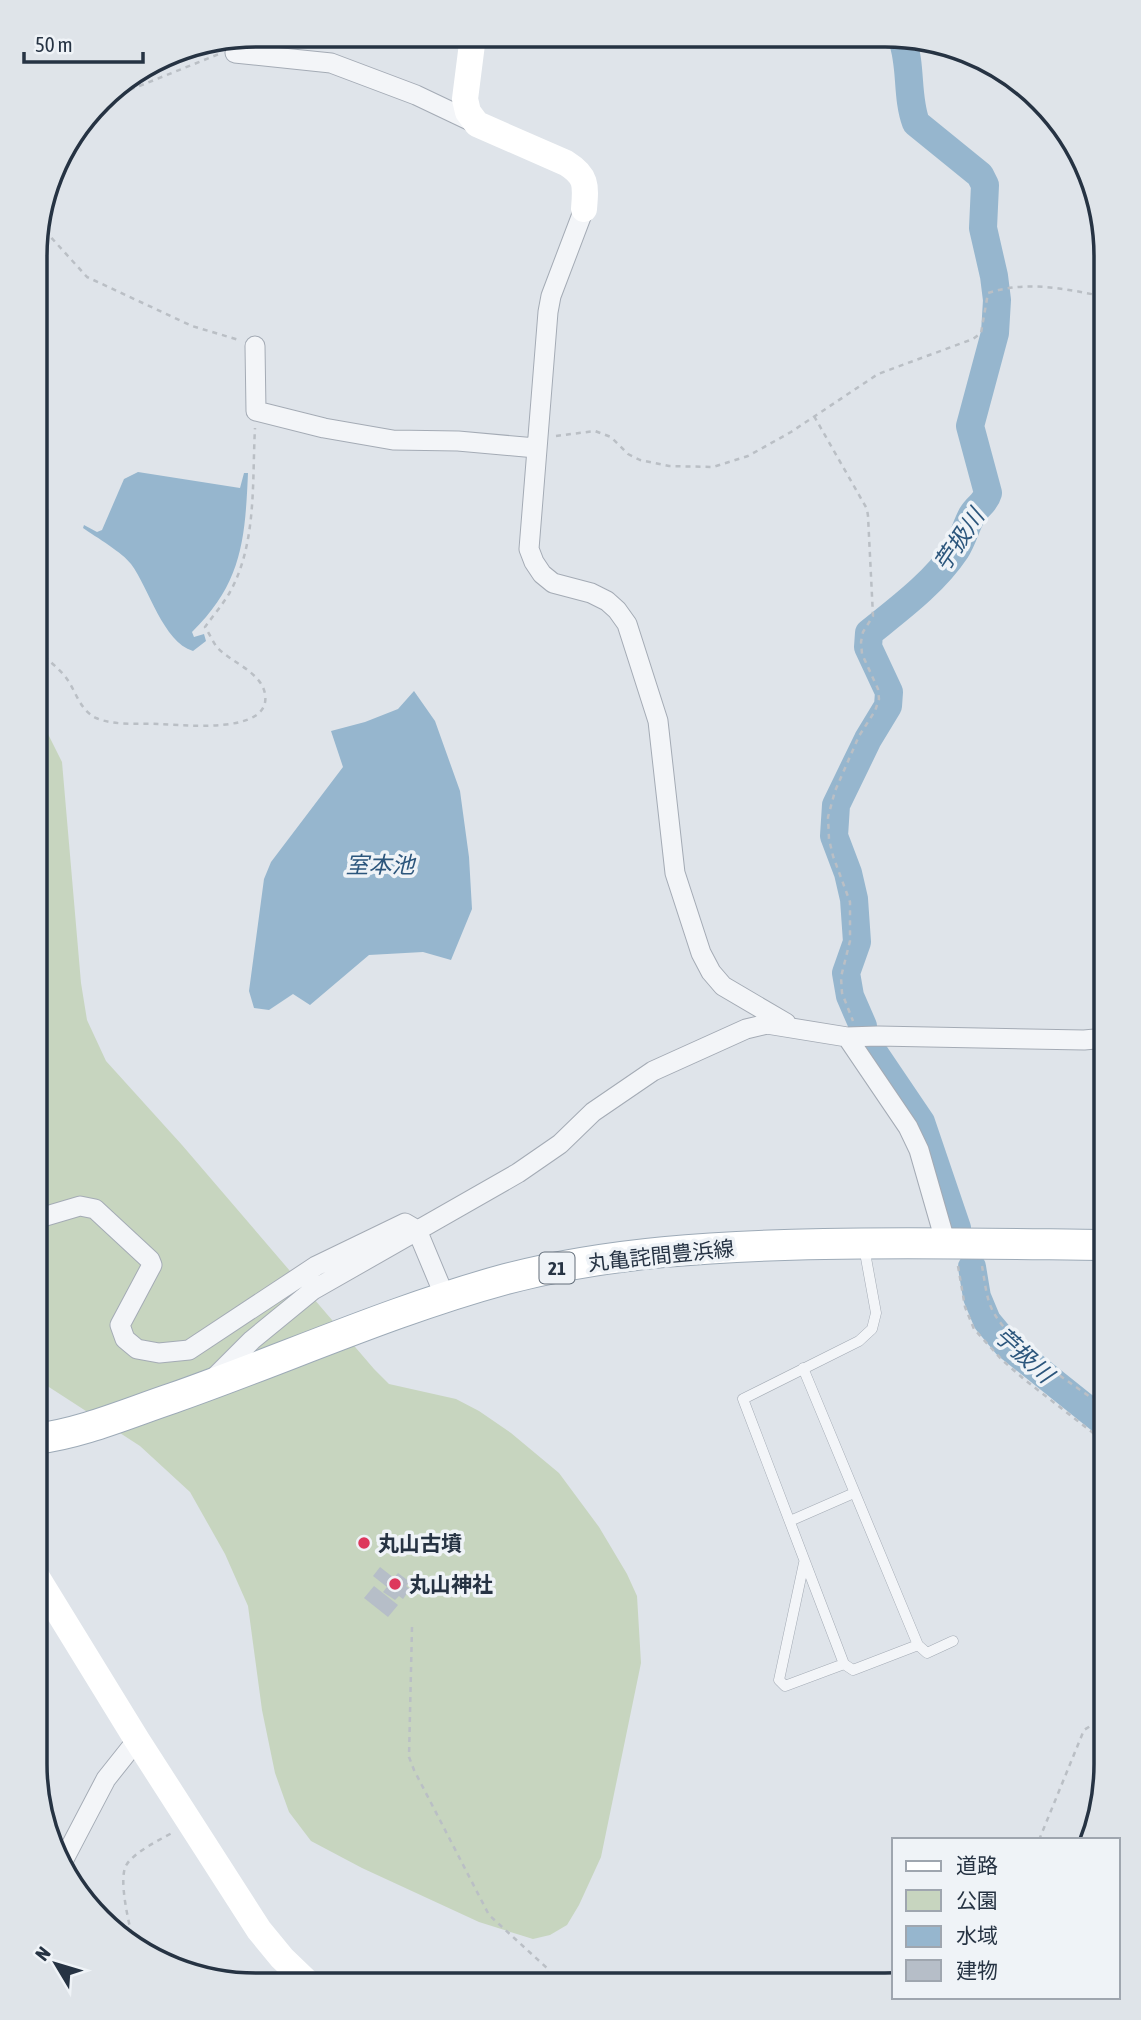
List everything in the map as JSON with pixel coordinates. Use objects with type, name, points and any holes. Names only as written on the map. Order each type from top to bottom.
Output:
[{"type":"main road","name":"丸亀詫間豊浜線","points":[[47,1438],[92,1426],[206,1386],[446,1297],[571,1265],[662,1252],[764,1245],[863,1243],[951,1251],[1093,1245]]},
{"type":"street","points":[[472,47],[465,99],[468,112],[477,124]]},
{"type":"street","points":[[235,53],[331,63],[416,95],[566,163],[579,171],[585,181],[584,209],[551,296],[548,312],[529,550],[542,574],[553,583],[591,593],[607,601],[627,624],[658,721],[675,873],[701,953],[723,986],[796,1030]]},
{"type":"street","points":[[255,346],[256,411],[324,428],[393,440],[537,443]]},
{"type":"street","points":[[206,1386],[252,1340],[313,1290],[518,1173],[560,1144],[593,1112],[653,1071],[746,1029],[767,1024],[853,1037],[1093,1039]]},
{"type":"street","points":[[853,1037],[908,1127],[919,1150],[951,1251]]},
{"type":"street","points":[[47,1216],[80,1206],[95,1209],[150,1260],[152,1265],[120,1325],[125,1339],[137,1349],[159,1353],[189,1350],[316,1266],[405,1223],[417,1230],[446,1297]]},
{"type":"street","points":[[47,1594],[259,1930],[298,1973]]},
{"type":"street","points":[[67,1853],[106,1779],[137,1740]]},
{"type":"lane","points":[[863,1243],[876,1313],[872,1329],[859,1341],[743,1399],[844,1664],[853,1670],[918,1645]]},
{"type":"lane","points":[[803,1368],[918,1645],[927,1653],[953,1641]]},
{"type":"lane","points":[[790,1521],[854,1493]]},
{"type":"lane","points":[[805,1561],[779,1680],[785,1686],[844,1664]]},
{"type":"path","points":[[134,88],[215,54],[235,53]]},
{"type":"path","points":[[49,235],[87,277],[192,326],[255,346]]},
{"type":"path","points":[[537,443],[595,431],[611,437],[628,454],[640,460],[669,467],[713,467],[748,456],[791,432],[878,374],[972,339],[981,332],[988,293],[1004,288],[1051,286],[1094,295]]},
{"type":"path","points":[[47,660],[65,676],[82,708],[95,718],[115,722],[218,726],[244,721],[260,712],[265,702],[265,691],[259,680],[217,647],[205,627],[230,591],[250,532],[256,411]]},
{"type":"path","points":[[814,415],[869,516],[873,616],[863,632],[861,642],[862,654],[878,689],[879,699],[835,791],[828,817],[833,856],[850,902],[850,941],[841,977],[842,993],[853,1037]]},
{"type":"path","points":[[951,1251],[965,1307],[974,1329],[1002,1360],[1093,1433]]},
{"type":"path","points":[[981,1259],[993,1312],[1005,1329],[1034,1355],[1093,1399]]},
{"type":"path","points":[[412,1627],[411,1763],[489,1915],[548,1969],[548,1973]]},
{"type":"path","points":[[1040,1838],[1084,1730],[1093,1724]]},
{"type":"path","points":[[131,1930],[124,1900],[124,1867],[128,1861],[153,1844],[190,1824]]},
{"type":"green space","points":[[47,732],[62,762],[81,983],[87,1020],[106,1061],[389,1384],[456,1399],[479,1411],[511,1433],[559,1473],[599,1527],[637,1596],[641,1663],[601,1857],[567,1925],[550,1935],[533,1939],[479,1922],[362,1868],[311,1841],[289,1812],[275,1773],[262,1710],[248,1606],[225,1554],[190,1492],[140,1446],[47,1386]]},
{"type":"water","points":[[138,472],[240,488],[244,473],[248,473],[245,519],[238,559],[221,596],[192,632],[194,637],[204,634],[206,641],[193,651],[182,646],[165,626],[131,564],[116,550],[83,528],[84,525],[97,532],[102,530],[124,479]]},
{"type":"water","name":"室本池","points":[[414,691],[435,721],[460,791],[469,857],[472,909],[451,960],[423,952],[369,955],[310,1005],[293,994],[269,1010],[254,1008],[249,991],[264,879],[271,862],[343,767],[331,731],[398,709]]},
{"type":"building","name":"丸山神社","points":[[380,1567],[394,1578],[398,1573],[410,1582],[406,1586],[410,1589],[403,1599],[399,1596],[395,1600],[383,1592],[387,1587],[373,1576]]},
{"type":"building","points":[[374,1586],[398,1605],[388,1617],[364,1598]]},
{"type":"waterway","name":"苧扱川","points":[[863,1026],[850,996],[846,973],[857,942],[854,899],[848,873],[834,836],[836,805],[868,739],[888,706],[889,692],[868,647],[869,633],[916,594],[947,562],[958,546],[972,515],[988,493],[970,426],[995,333],[997,300],[983,228],[985,185],[980,175],[916,123],[905,49]]},
{"type":"waterway","name":"苧扱川","points":[[873,1051],[921,1122],[957,1228]]},
{"type":"waterway","name":"苧扱川","points":[[972,1267],[977,1297],[987,1321],[1007,1345],[1093,1414]]},
{"type":"place","name":"丸山古墳","points":[[364,1543]]},
{"type":"place","name":"丸山神社","points":[[395,1584]]}]
